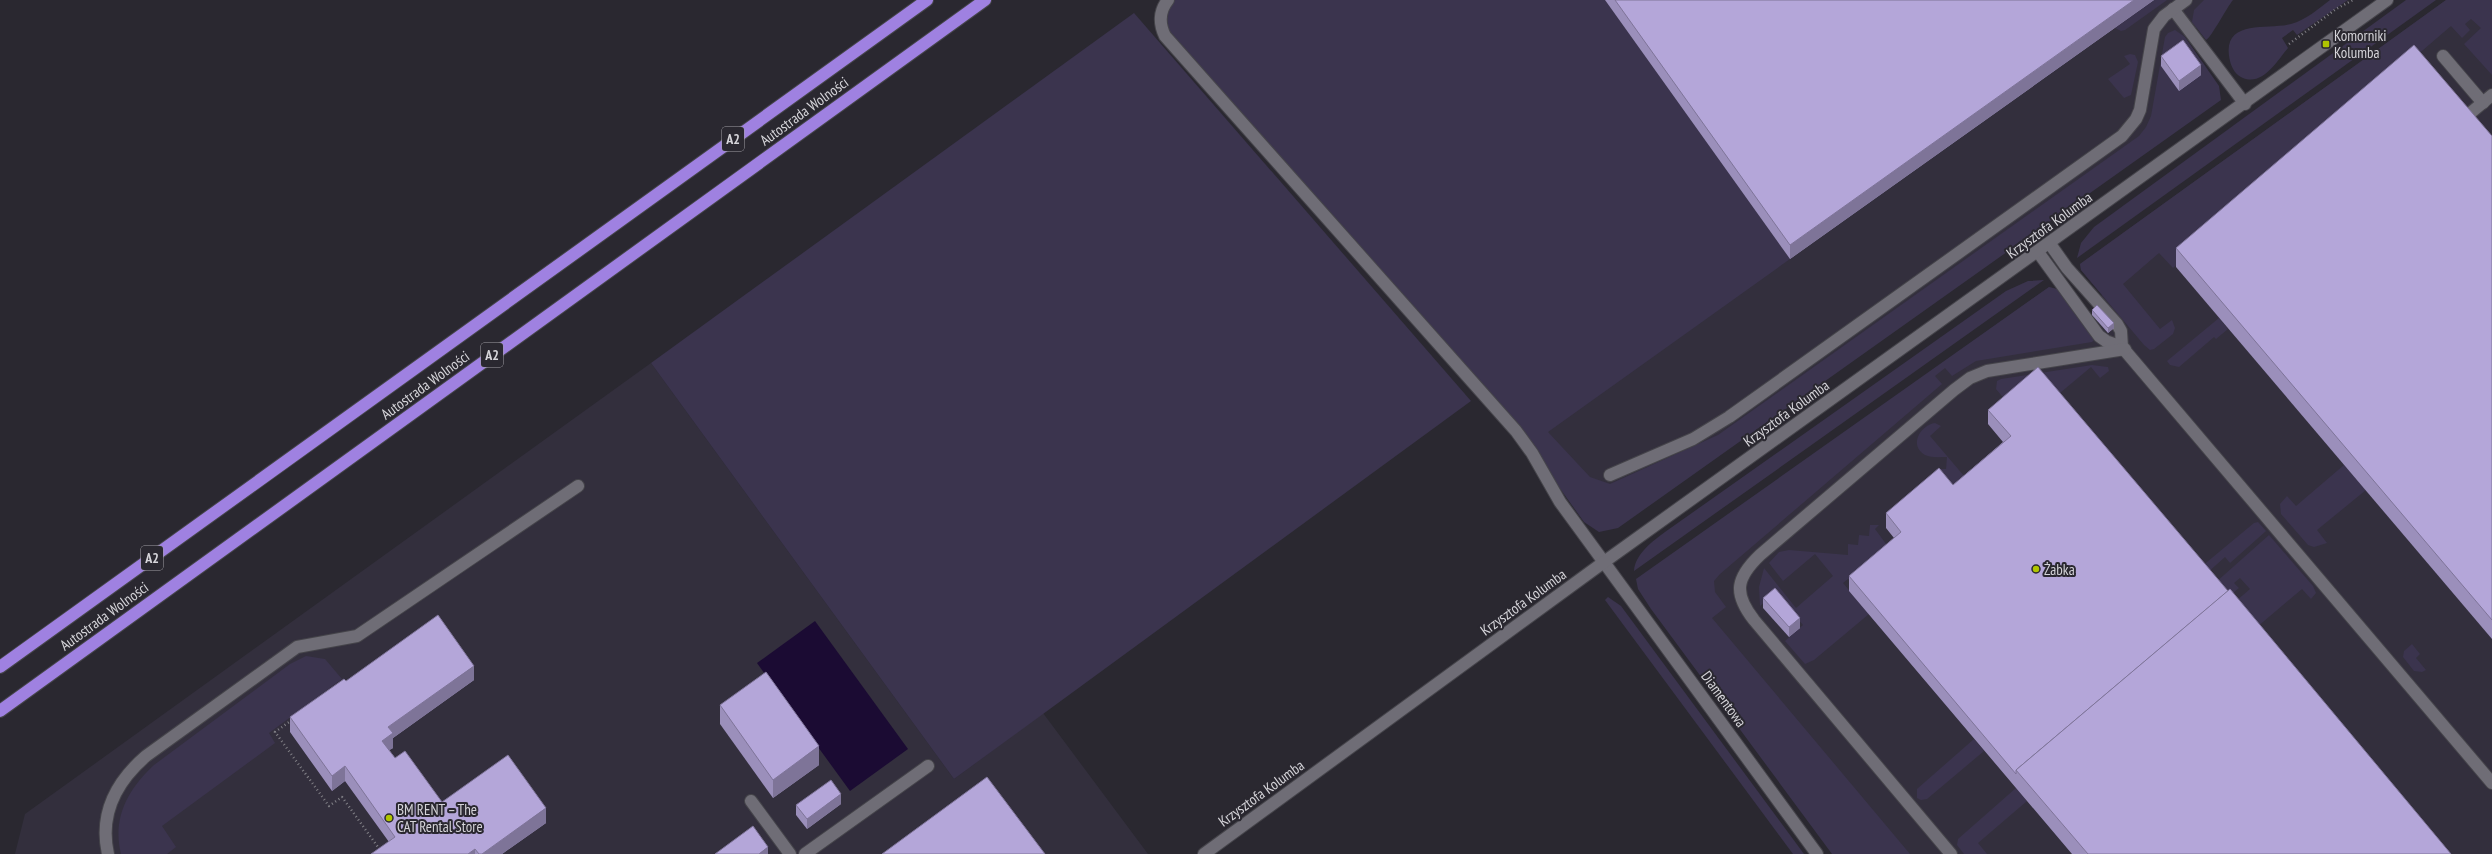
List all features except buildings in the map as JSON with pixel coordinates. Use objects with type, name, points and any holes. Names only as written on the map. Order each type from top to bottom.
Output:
[{"type":"highway","name":"Autostrada Wolności","points":[[0,667],[926,0]]},
{"type":"highway","name":"Autostrada Wolności","points":[[0,711],[985,0]]},
{"type":"street","name":"Diamentowa","points":[[1168,0],[1161,16],[1161,27],[1165,36],[1516,431],[1532,453],[1560,502],[1818,854]]},
{"type":"street","points":[[1610,475],[1692,439],[1729,417],[2122,136],[2136,119],[2140,110],[2154,29],[2164,16],[2186,0]]},
{"type":"street","name":"Krzysztofa Kolumba","points":[[1204,854],[1604,562],[2050,244],[2387,0]]},
{"type":"street","points":[[2173,9],[2245,104]]},
{"type":"street","points":[[2443,56],[2488,99],[2462,120]]},
{"type":"street","points":[[2050,244],[2067,268],[2117,324],[2121,331],[2124,348]]},
{"type":"street","points":[[2038,252],[2099,336],[2106,341],[2124,348],[2492,783]]},
{"type":"street","points":[[1951,854],[1754,620],[1741,600],[1740,584],[1747,569],[1760,555],[1970,378],[1992,370],[2124,348]]},
{"type":"street","points":[[108,854],[105,827],[112,798],[125,776],[146,756],[297,647],[357,636],[578,486]]},
{"type":"street","points":[[805,854],[928,766]]},
{"type":"street","points":[[752,800],[790,854]]},
{"type":"path","points":[[2288,44],[2336,10],[2353,0]]},
{"type":"path","points":[[294,719],[275,732],[330,806],[342,797],[380,850],[375,854]]},
{"type":"shaded area","points":[[1175,0],[1605,0],[1790,259],[1548,432],[1590,477],[1610,484],[1718,435],[2139,136],[2146,127],[2151,116],[2165,37],[2168,33],[2175,30],[2185,37],[2219,86],[2221,100],[1618,528],[1599,532],[1584,522],[1551,476],[1168,34],[1166,24],[1167,11]]},
{"type":"shaded area","points":[[1193,0],[2225,0],[2215,14],[2180,40],[2212,85],[1736,437],[1595,504]]},
{"type":"shaded area","points":[[2154,0],[2167,0],[2125,30],[2121,31],[2115,28]]},
{"type":"shaded area","points":[[2204,0],[2233,0],[2206,40],[2192,22],[2194,10]]},
{"type":"shaded area","points":[[2330,0],[2348,0],[2297,35],[2293,30],[2282,38],[2288,48],[2269,71],[2257,79],[2250,80],[2238,75],[2232,67],[2229,47],[2232,38],[2239,32],[2259,27],[2291,24],[2312,14]]},
{"type":"shaded area","points":[[2406,0],[2436,0],[2077,258],[2081,243],[2094,227]]},
{"type":"shaded area","points":[[2446,0],[2492,0],[2492,854],[1859,854],[1667,591],[1748,501],[2049,287],[2057,289],[2088,333],[2099,324],[2092,315],[2097,310],[2092,303],[2102,295],[2081,270],[2080,264]]},
{"type":"shaded area","points":[[2446,0],[2492,0],[2492,75],[2464,44],[2481,28],[2471,19],[2465,24],[2470,30],[2462,38],[2451,26],[2269,182],[2271,184],[2173,268],[2159,253],[2123,284],[2160,329],[2172,320],[2175,328],[2173,334],[2154,349],[2150,350],[2144,345],[2081,270],[2080,264]]},
{"type":"shaded area","points":[[1134,13],[1471,401],[954,779],[651,363]]},
{"type":"shaded area","points":[[2130,54],[2135,55],[2138,62],[2131,95],[2124,98],[2108,79],[2130,64],[2124,56]]},
{"type":"shaded area","points":[[2044,280],[1634,571],[1635,565],[1645,548],[1665,532],[2006,291],[2028,281]]},
{"type":"shaded area","points":[[2049,287],[2057,289],[2094,340],[2092,342],[1976,361],[1952,376],[1945,368],[1935,376],[1942,384],[1720,574],[1714,581],[1715,592],[1726,607],[1712,618],[1910,854],[1832,854],[1651,609],[1638,589],[1636,579]]},
{"type":"shaded area","points":[[2219,318],[2228,329],[2216,339],[2214,337],[2179,367],[2170,365],[2167,361]]},
{"type":"shaded area","points":[[651,363],[954,779],[1043,713],[1148,854],[15,854],[25,814]]},
{"type":"shaded area","points":[[2092,365],[2108,367],[2109,371],[2100,378],[2091,367],[2060,393],[2010,406],[1996,389],[1997,381],[2001,379]]},
{"type":"shaded area","points":[[1935,423],[1941,426],[1930,436],[1964,476],[1953,499],[1935,477],[1936,469],[1946,469],[1947,457],[1927,456],[1920,451],[1917,446],[1918,436],[1921,431],[1925,427]]},
{"type":"shaded area","points":[[2344,465],[2366,490],[2317,530],[2327,543],[2314,547],[2308,545],[2281,514],[2280,504],[2287,496],[2296,506]]},
{"type":"shaded area","points":[[2258,522],[2266,531],[2230,563],[2225,557],[2207,573],[2201,567],[2254,523]]},
{"type":"shaded area","points":[[1870,525],[1879,525],[1875,529],[1889,548],[1850,580],[1848,579],[1843,583],[1869,614],[1814,660],[1805,664],[1785,641],[1803,625],[1775,593],[1760,606],[1759,587],[1764,568],[1796,608],[1833,576],[1815,554],[1783,581],[1769,563],[1779,552],[1789,550],[1848,555],[1848,544],[1858,545],[1859,535],[1869,536]]},
{"type":"shaded area","points":[[2269,535],[2313,586],[2316,593],[2311,599],[2302,589],[2250,633],[2229,607],[2250,589],[2240,578],[2234,583],[2239,588],[2227,598],[2215,583]]},
{"type":"shaded area","points":[[1608,597],[1621,606],[1804,854],[1793,854],[1605,600]]},
{"type":"shaded area","points":[[815,621],[908,749],[850,791],[757,663]]},
{"type":"shaded area","points":[[2412,644],[2420,654],[2416,658],[2426,670],[2422,672],[2414,671],[2403,657],[2404,651]]},
{"type":"shaded area","points":[[306,656],[325,659],[342,679],[269,733],[275,743],[162,826],[176,847],[167,854],[121,854],[119,828],[124,805],[130,794],[145,774],[154,765],[290,664]]},
{"type":"shaded area","points":[[1974,739],[1984,751],[1927,799],[1921,800],[1917,798],[1917,789]]},
{"type":"shaded area","points":[[2016,788],[2027,801],[1978,843],[1987,854],[1964,854],[1957,845],[1958,839]]},
{"type":"place","name":"Komorniki Kolumba","points":[[2326,44]]},
{"type":"place","name":"Żabka","points":[[2036,569]]},
{"type":"place","name":"BM RENT – The CAT Rental Store","points":[[389,818]]}]
